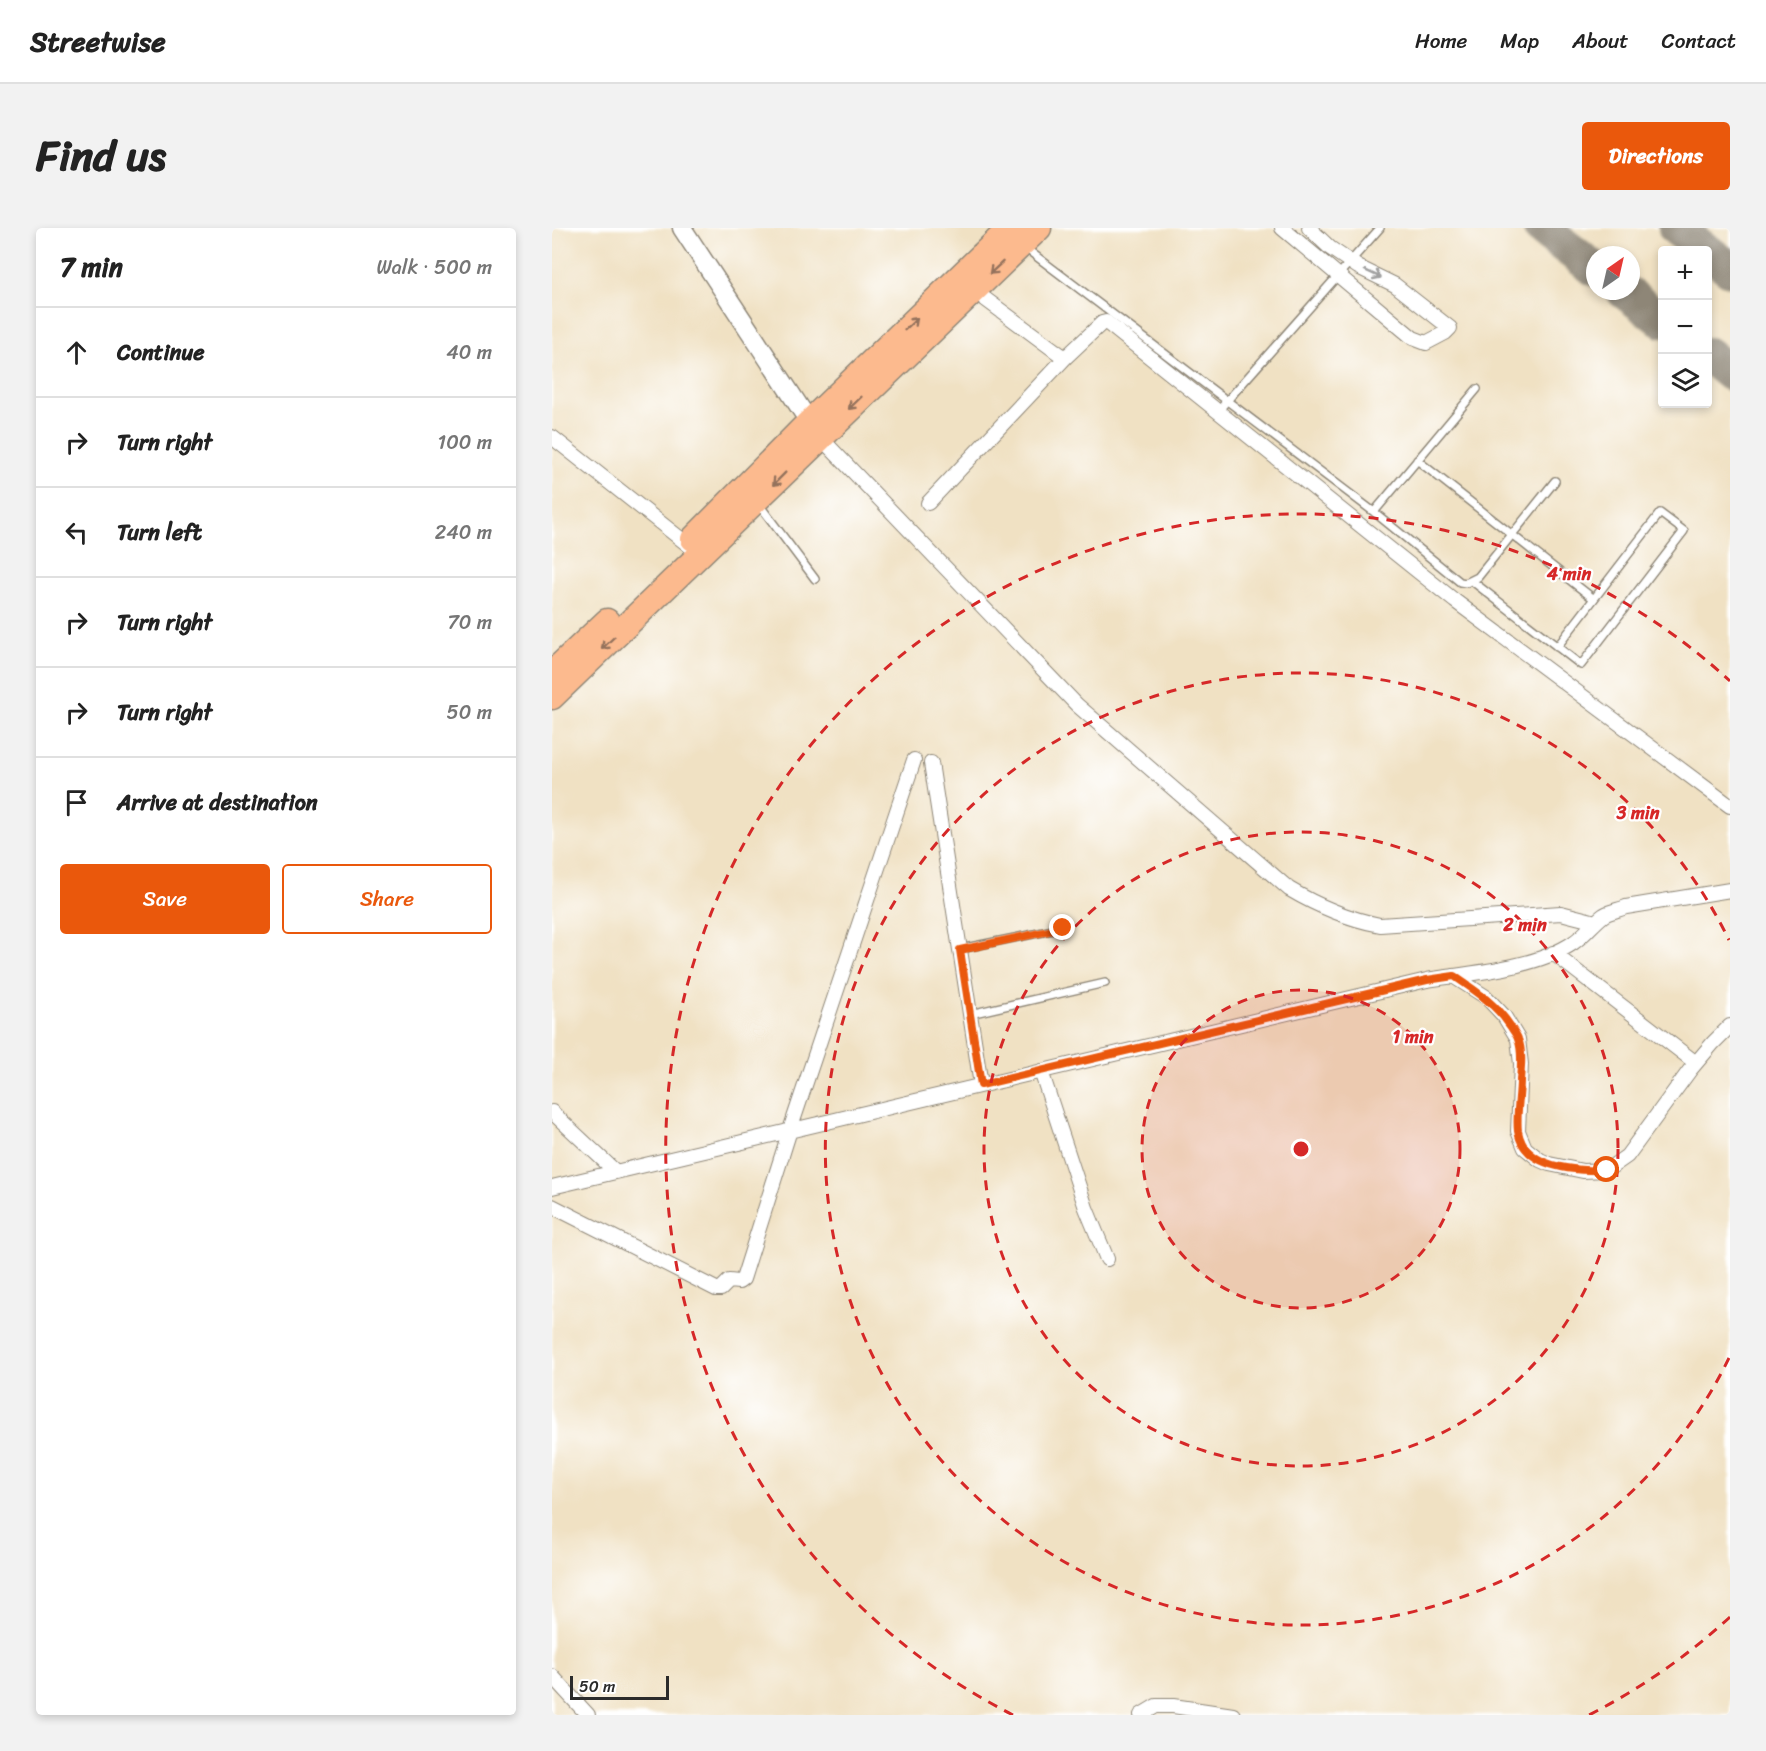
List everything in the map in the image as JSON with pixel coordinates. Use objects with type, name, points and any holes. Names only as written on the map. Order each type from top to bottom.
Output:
[{"type":"highway","points":[[552,697],[694,549],[897,349],[1007,234],[1039,228]]},
{"type":"highway","points":[[897,349],[973,290],[1007,234]]},
{"type":"highway","points":[[552,673],[694,549],[757,501],[814,430]]},
{"type":"street","points":[[682,228],[814,430],[1077,705],[1289,889],[1315,903],[1380,925],[1561,913],[1596,922]]},
{"type":"street","points":[[1282,228],[1420,342],[1426,343],[1434,340],[1450,328],[1395,285],[1351,263],[1330,248],[1309,228]]},
{"type":"street","points":[[973,290],[1065,358]]},
{"type":"street","points":[[928,503],[1065,358],[1102,322],[1106,322],[1223,405],[1455,601],[1730,806]]},
{"type":"street","points":[[552,438],[694,549]]},
{"type":"street","points":[[552,1206],[719,1289],[729,1281],[739,1282],[743,1279],[790,1130],[914,760]]},
{"type":"street","points":[[931,763],[981,1085]]},
{"type":"street","points":[[552,1187],[1427,980],[1496,969],[1544,957],[1574,943],[1604,916],[1626,907],[1730,890]]},
{"type":"street","points":[[1553,953],[1696,1062]]},
{"type":"street","points":[[1454,976],[1486,997],[1504,1016],[1518,1039],[1521,1064],[1518,1131],[1525,1148],[1549,1164],[1583,1171],[1607,1170],[1627,1156],[1696,1062],[1730,1026]]},
{"type":"street","points":[[1041,1071],[1086,1208],[1107,1259]]},
{"type":"street","points":[[552,1112],[615,1171]]},
{"type":"street","points":[[552,1676],[588,1715]]},
{"type":"street","points":[[1141,1715],[1156,1706],[1173,1706],[1233,1715]]},
{"type":"lane","points":[[1223,405],[1380,228]]},
{"type":"lane","points":[[1007,234],[1223,405],[1374,512],[1460,582],[1466,583],[1478,577],[1555,481]]},
{"type":"lane","points":[[1374,512],[1477,388]]},
{"type":"lane","points":[[1417,460],[1594,599]]},
{"type":"lane","points":[[757,501],[814,579]]},
{"type":"lane","points":[[1472,581],[1557,647],[1581,665],[1684,531],[1660,513],[1557,647]]},
{"type":"lane","points":[[960,950],[1063,928]]},
{"type":"lane","points":[[970,1014],[1105,983]]},
{"type":"taxiway","points":[[1541,228],[1586,262]]},
{"type":"taxiway","points":[[1676,228],[1700,246]]},
{"type":"taxiway","points":[[1712,255],[1730,269]]},
{"type":"taxiway","points":[[1636,300],[1658,317]]},
{"type":"taxiway","points":[[1712,358],[1730,373]]},
{"type":"route","points":[[1063,928],[960,950],[981,1085],[1427,980],[1454,976],[1486,997],[1504,1016],[1518,1039],[1521,1064],[1518,1131],[1525,1148],[1549,1164],[1583,1171],[1607,1170]]}]
